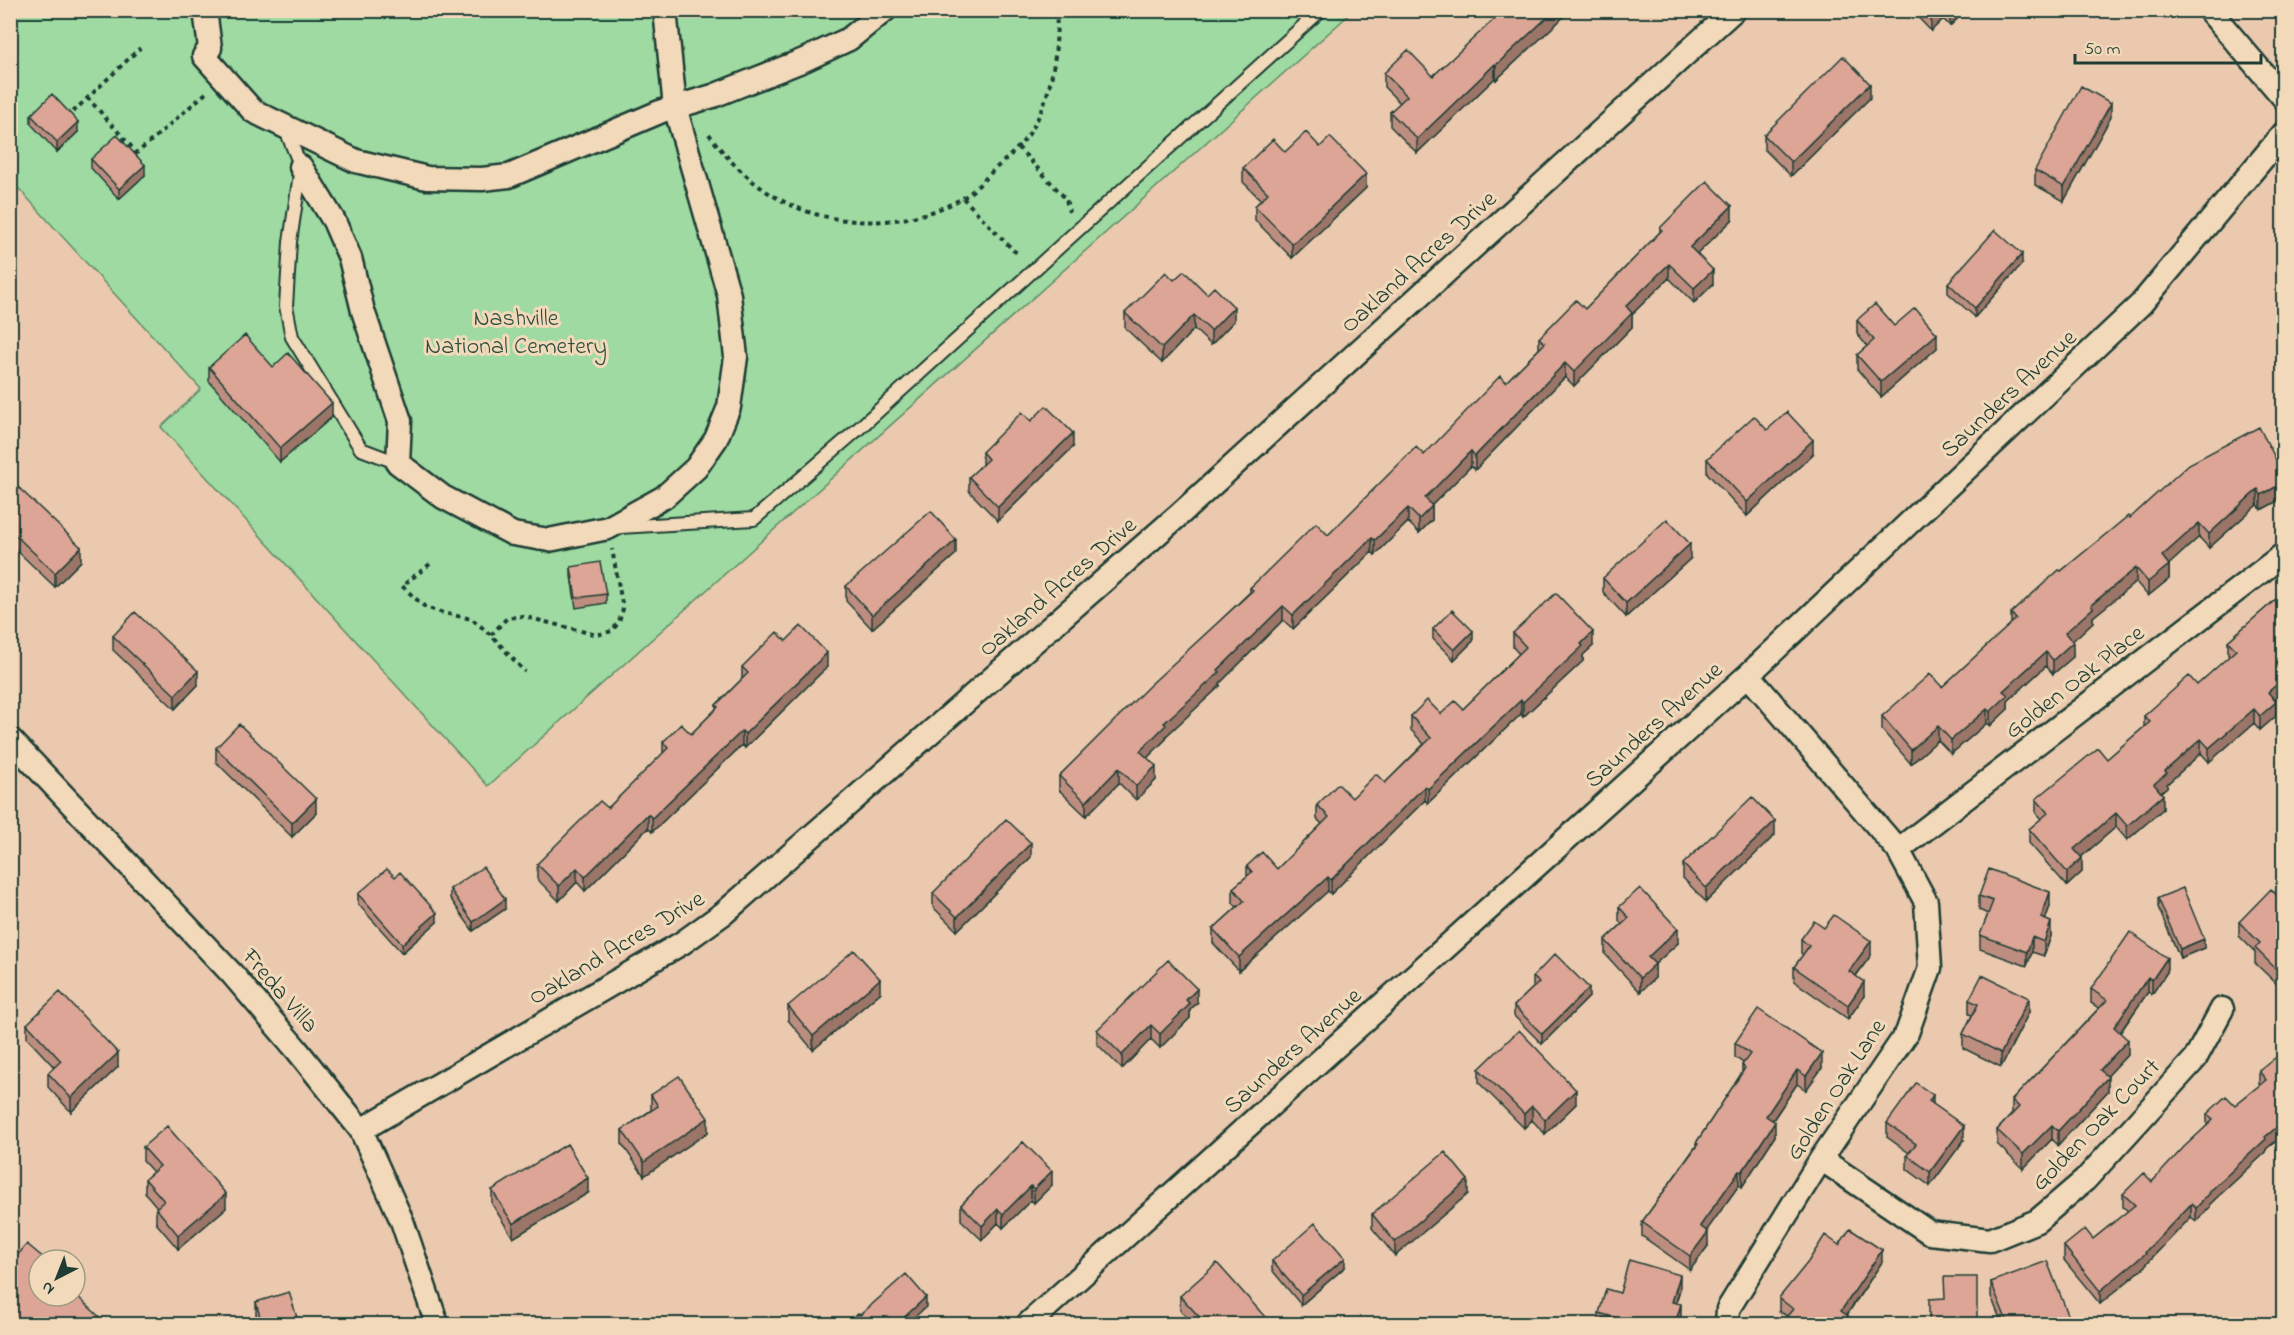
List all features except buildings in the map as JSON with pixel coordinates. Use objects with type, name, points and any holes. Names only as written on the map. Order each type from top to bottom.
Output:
[{"type":"street","points":[[205,10],[210,48],[204,56],[253,111],[356,161],[427,178],[482,179],[509,176],[682,105],[804,60],[849,39],[885,10]]},
{"type":"street","points":[[301,167],[334,221],[350,258],[363,311],[400,421],[398,463],[442,497],[513,534],[549,540],[608,528],[664,497],[696,468],[716,439],[729,407],[736,357],[729,295],[682,105],[665,10]]},
{"type":"street","name":"Oakland Acres Drive","points":[[361,1130],[682,943],[724,913],[1168,525],[1734,10]]},
{"type":"street","points":[[2209,10],[2283,98]]},
{"type":"street","name":"Saunders Avenue","points":[[1028,1324],[1748,675],[2141,304],[2283,133]]},
{"type":"street","name":"Golden Oak Place","points":[[1898,850],[2283,554]]},
{"type":"street","name":"Golden Oak Lane","points":[[1726,1324],[1728,1309],[1821,1159],[1906,1033],[1930,968],[1926,902],[1898,850],[1748,675]]},
{"type":"street","name":"Freda Villa","points":[[10,739],[233,975],[361,1130],[402,1221],[436,1324]]},
{"type":"street","name":"Golden Oak Court","points":[[1821,1159],[1930,1233],[1990,1240],[2037,1221],[2085,1180],[2195,1059],[2222,1009]]},
{"type":"lane","points":[[608,528],[754,519],[856,431],[1321,10]]},
{"type":"lane","points":[[285,128],[301,167],[290,243],[286,306],[292,337],[361,449],[398,463]]},
{"type":"path","points":[[682,105],[720,149],[763,189],[810,213],[876,222],[926,214],[963,198],[1018,147],[1032,130],[1049,85],[1057,28],[1056,10]]},
{"type":"path","points":[[72,111],[140,48]]},
{"type":"path","points":[[87,97],[137,153],[223,77]]},
{"type":"path","points":[[1018,147],[1066,199],[1069,212]]},
{"type":"path","points":[[963,198],[1014,251],[1020,254]]},
{"type":"path","points":[[491,635],[507,618],[522,616],[597,635],[612,631],[619,622],[623,609],[608,528]]},
{"type":"path","points":[[430,564],[402,586],[425,607],[472,619],[491,635],[525,672]]},
{"type":"green space","name":"Nashville National Cemetery","points":[[11,11],[1353,11],[488,786],[161,427],[201,389],[11,180]]}]
